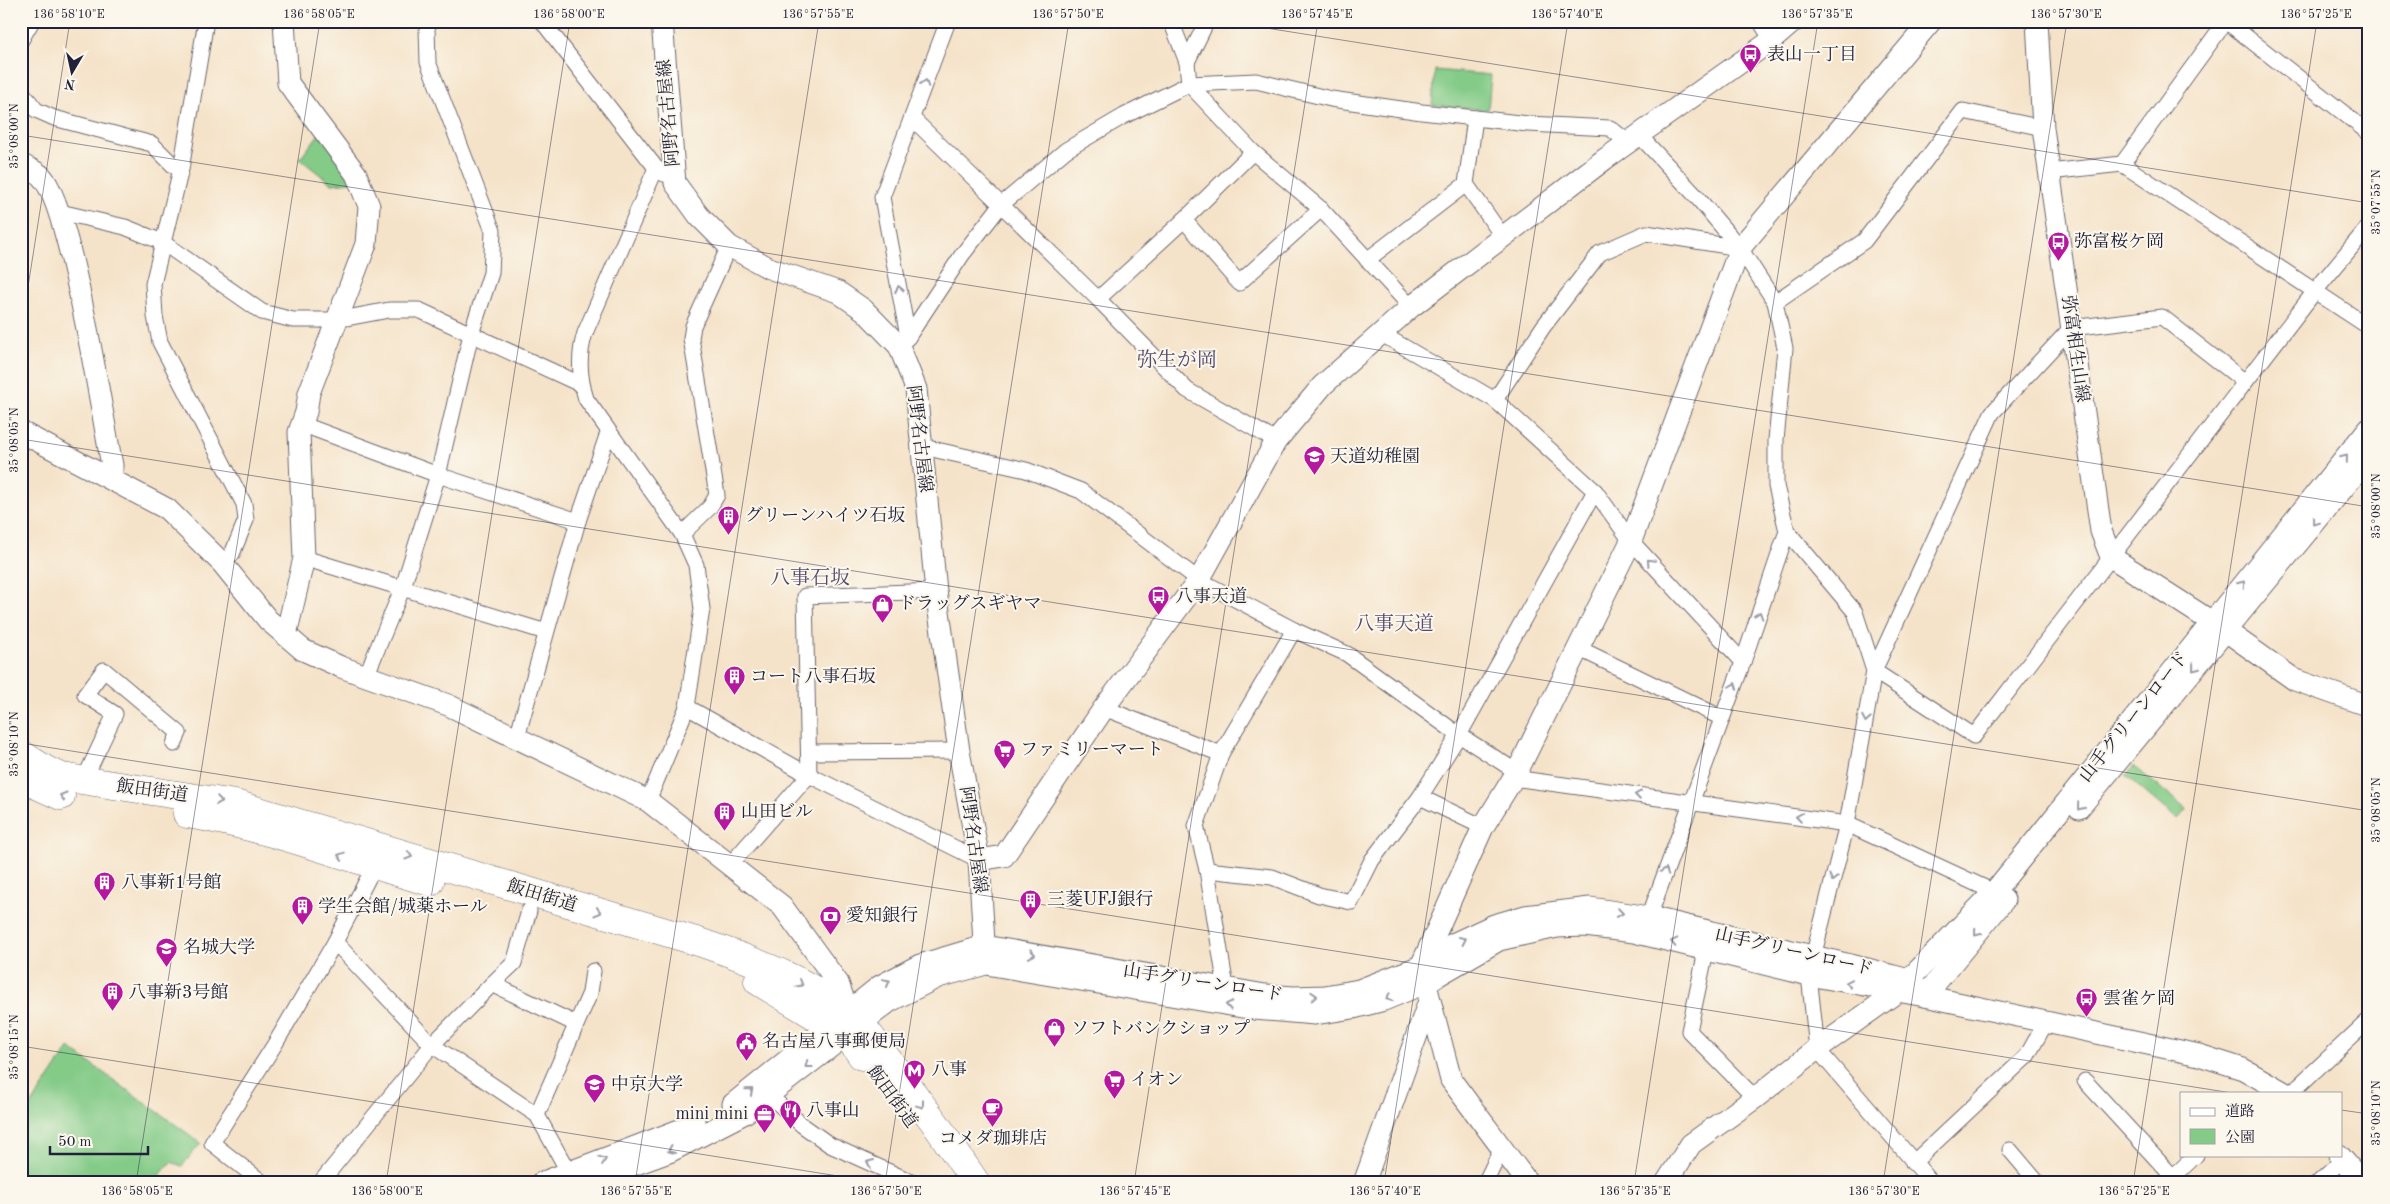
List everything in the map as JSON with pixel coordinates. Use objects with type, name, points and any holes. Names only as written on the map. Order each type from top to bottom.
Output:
[{"type":"highway","name":"飯田街道","points":[[21,754],[46,770],[62,777],[83,782],[235,804],[529,911],[750,977],[847,1024],[955,1183]]},
{"type":"highway","name":"飯田街道","points":[[21,778],[61,796],[212,818],[273,834],[379,857],[699,942],[757,962],[794,980],[847,1024],[935,1123],[976,1183]]},
{"type":"street","points":[[206,21],[180,169],[153,284],[160,342],[244,504],[246,520],[232,554],[222,562]]},
{"type":"street","points":[[284,21],[288,83],[356,174],[369,206],[366,244],[309,393],[299,432],[304,558],[286,635]]},
{"type":"street","points":[[366,676],[403,587],[438,475],[471,334],[491,273],[494,231],[428,62],[427,28],[430,21]]},
{"type":"street","points":[[542,21],[656,168],[675,183]]},
{"type":"street","name":"阿野名古屋線","points":[[662,21],[675,183],[699,216],[729,246],[769,268],[838,292],[904,341],[916,389],[936,591],[959,751],[979,860],[985,955]]},
{"type":"street","points":[[904,341],[882,197],[948,21]]},
{"type":"street","points":[[1171,21],[1187,62],[1190,84],[1253,152],[1321,208],[1411,307]]},
{"type":"street","points":[[1187,62],[1207,21]]},
{"type":"street","points":[[1760,21],[1772,40]]},
{"type":"street","points":[[687,707],[809,775],[979,860],[1004,856],[1104,708],[1199,580],[1276,441],[1323,385],[1380,332],[1411,307],[1634,139],[1772,40],[1794,21]]},
{"type":"street","points":[[1364,1183],[1425,983],[1483,826],[1515,775],[1631,541],[1740,248],[1930,21]]},
{"type":"street","name":"弥富相生山線","points":[[2037,21],[2043,128],[2049,172],[2100,531],[2111,557]]},
{"type":"street","points":[[2122,164],[2226,21],[2369,133]]},
{"type":"street","points":[[904,341],[962,255],[1001,205],[1066,150],[1124,116],[1190,84],[1256,81],[1331,99],[1528,124],[1610,128],[1634,139],[1696,196],[1740,248],[1775,302],[1785,348],[1776,440],[1776,486],[1787,531],[1855,612],[1874,671],[1974,736],[2315,291],[2369,226]]},
{"type":"street","points":[[21,91],[36,110],[54,118],[152,144],[174,166],[180,169]]},
{"type":"street","points":[[1775,302],[1864,241],[1963,111],[2043,128]]},
{"type":"street","points":[[912,118],[1098,299],[1187,390],[1276,441]]},
{"type":"street","points":[[1475,118],[1466,184],[1503,237]]},
{"type":"street","points":[[1098,299],[1184,220],[1253,152]]},
{"type":"street","points":[[21,164],[42,177],[60,212],[75,275],[112,465],[112,478]]},
{"type":"street","points":[[2049,172],[2122,164],[2369,327]]},
{"type":"street","points":[[648,801],[687,707],[702,609],[696,566],[682,534],[586,399],[582,385],[579,352],[585,333],[656,168]]},
{"type":"street","points":[[1367,260],[1466,184]]},
{"type":"street","points":[[1184,220],[1239,283],[1321,208]]},
{"type":"street","points":[[60,212],[126,227],[162,242],[262,312],[293,320],[336,320],[389,310],[419,310],[582,385]]},
{"type":"street","points":[[1495,400],[1543,327],[1600,253],[1646,233],[1740,248]]},
{"type":"street","points":[[682,534],[710,507],[717,495],[690,338],[692,326],[729,246]]},
{"type":"street","points":[[1932,1183],[1817,1049],[1811,966],[1847,824],[1874,671],[1992,413],[2071,328],[2162,317],[2245,382]]},
{"type":"street","points":[[1380,332],[1495,400],[1595,491],[1631,541],[1743,662]]},
{"type":"street","points":[[302,424],[438,475],[578,521]]},
{"type":"street","name":"山手グリーンロード","points":[[985,955],[1285,1013],[1315,1014],[1353,1008],[1384,1000],[1425,983],[1499,940],[1557,927],[1585,926],[1634,932],[1706,951],[1811,966],[1903,986],[1926,996],[2218,626],[2369,428]]},
{"type":"street","points":[[21,432],[112,478],[167,509],[222,562],[268,620],[303,650],[366,676],[448,705],[648,801],[782,906],[838,982],[847,1024]]},
{"type":"street","points":[[516,737],[578,521],[608,432]]},
{"type":"street","points":[[923,447],[1026,470],[1081,491],[1199,580],[1294,630],[1347,654],[1515,775],[1847,824],[1994,892]]},
{"type":"street","name":"山手グリーンロード","points":[[1903,986],[1994,892],[2218,626],[2369,457]]},
{"type":"street","points":[[1207,870],[1272,877],[1319,896],[1351,902],[1372,860],[1420,797],[1459,735],[1595,491]]},
{"type":"street","points":[[1649,917],[1743,662],[1787,531]]},
{"type":"street","points":[[2111,557],[2218,626],[2295,680],[2369,706]]},
{"type":"street","points":[[304,558],[546,632]]},
{"type":"street","points":[[729,866],[809,775],[810,752],[805,596],[936,591]]},
{"type":"street","points":[[1226,988],[1207,870],[1196,826],[1221,754],[1294,630]]},
{"type":"street","points":[[1578,648],[1722,718]]},
{"type":"street","points":[[83,782],[115,714],[85,695],[104,670],[179,733],[174,744]]},
{"type":"street","points":[[1104,708],[1221,754]]},
{"type":"street","points":[[810,752],[959,751]]},
{"type":"street","points":[[1420,797],[1483,826]]},
{"type":"street","points":[[263,1183],[212,1144],[275,1044],[335,942],[379,857]]},
{"type":"street","name":"山手グリーンロード","points":[[1425,983],[1453,944],[1494,926],[1525,916],[1590,908],[1649,917],[1811,966]]},
{"type":"street","points":[[320,1183],[432,1045],[514,963],[529,911]]},
{"type":"street","points":[[335,942],[432,1045],[538,1115],[576,1178]]},
{"type":"street","points":[[1706,951],[1689,1032],[1755,1098]]},
{"type":"street","points":[[541,1183],[576,1178],[669,1152],[745,1114],[769,1095],[847,1024],[880,986],[920,965],[985,955]]},
{"type":"street","name":"山手グリーンロード","points":[[985,955],[1294,997],[1325,996],[1359,990],[1383,983],[1425,983]]},
{"type":"street","points":[[538,1115],[590,994],[593,971]]},
{"type":"street","points":[[1425,983],[1451,1080],[1501,1150],[1528,1183]]},
{"type":"street","points":[[492,984],[576,1024]]},
{"type":"street","points":[[1667,1182],[1691,1144],[1903,986]]},
{"type":"street","points":[[1926,996],[2199,1055],[2242,1069],[2278,1091],[2369,1020]]},
{"type":"street","points":[[1913,1163],[2028,1056],[2046,1022]]},
{"type":"street","points":[[576,1178],[696,1124],[739,1100],[847,1024]]},
{"type":"street","points":[[2085,1081],[2170,1180],[2195,1156]]},
{"type":"street","points":[[769,1095],[802,1126],[830,1145],[914,1183]]},
{"type":"street","points":[[1485,1183],[1501,1150]]},
{"type":"street","points":[[2010,1150],[2038,1183]]},
{"type":"street","points":[[2318,1183],[2341,1158],[2363,1183]]},
{"type":"green space","points":[[1435,70],[1491,75],[1488,110],[1432,105]]},
{"type":"green space","points":[[321,131],[351,182],[332,184],[300,159]]},
{"type":"green space","points":[[2134,766],[2187,810],[2178,820],[2126,776]]},
{"type":"green space","points":[[69,1048],[201,1143],[182,1166],[171,1162],[154,1182],[138,1179],[134,1183],[21,1183],[21,1120]]},
{"type":"place","name":"表山一丁目","points":[[1751,74]]},
{"type":"place","name":"弥富桜ケ岡","points":[[2058,261]]},
{"type":"place","name":"天道幼稚園","points":[[1314,476]]},
{"type":"place","name":"グリーンハイツ石坂","points":[[729,535]]},
{"type":"place","name":"八事天道","points":[[1159,616]]},
{"type":"place","name":"ドラッグスギヤマ","points":[[882,623]]},
{"type":"place","name":"コート八事石坂","points":[[734,696]]},
{"type":"place","name":"ファミリーマート","points":[[1004,769]]},
{"type":"place","name":"山田ビル","points":[[725,831]]},
{"type":"place","name":"八事新1号館","points":[[105,902]]},
{"type":"place","name":"三菱UFJ銀行","points":[[1031,919]]},
{"type":"place","name":"学生会館/城薬ホール","points":[[302,926]]},
{"type":"place","name":"愛知銀行","points":[[830,935]]},
{"type":"place","name":"名城大学","points":[[167,967]]},
{"type":"place","name":"八事新3号館","points":[[112,1012]]},
{"type":"place","name":"雲雀ケ岡","points":[[2087,1018]]},
{"type":"place","name":"ソフトバンクショップ","points":[[1055,1048]]},
{"type":"place","name":"名古屋八事郵便局","points":[[746,1061]]},
{"type":"place","name":"八事","points":[[915,1089]]},
{"type":"place","name":"イオン","points":[[1114,1099]]},
{"type":"place","name":"中京大学","points":[[595,1104]]},
{"type":"place","name":"コメダ珈琲店","points":[[993,1128]]},
{"type":"place","name":"八事山","points":[[790,1130]]},
{"type":"place","name":"mini mini","points":[[764,1133]]},
{"type":"district","name":"弥生が岡","points":[[1177,361]]},
{"type":"district","name":"八事石坂","points":[[810,579]]},
{"type":"district","name":"八事天道","points":[[1394,625]]}]
